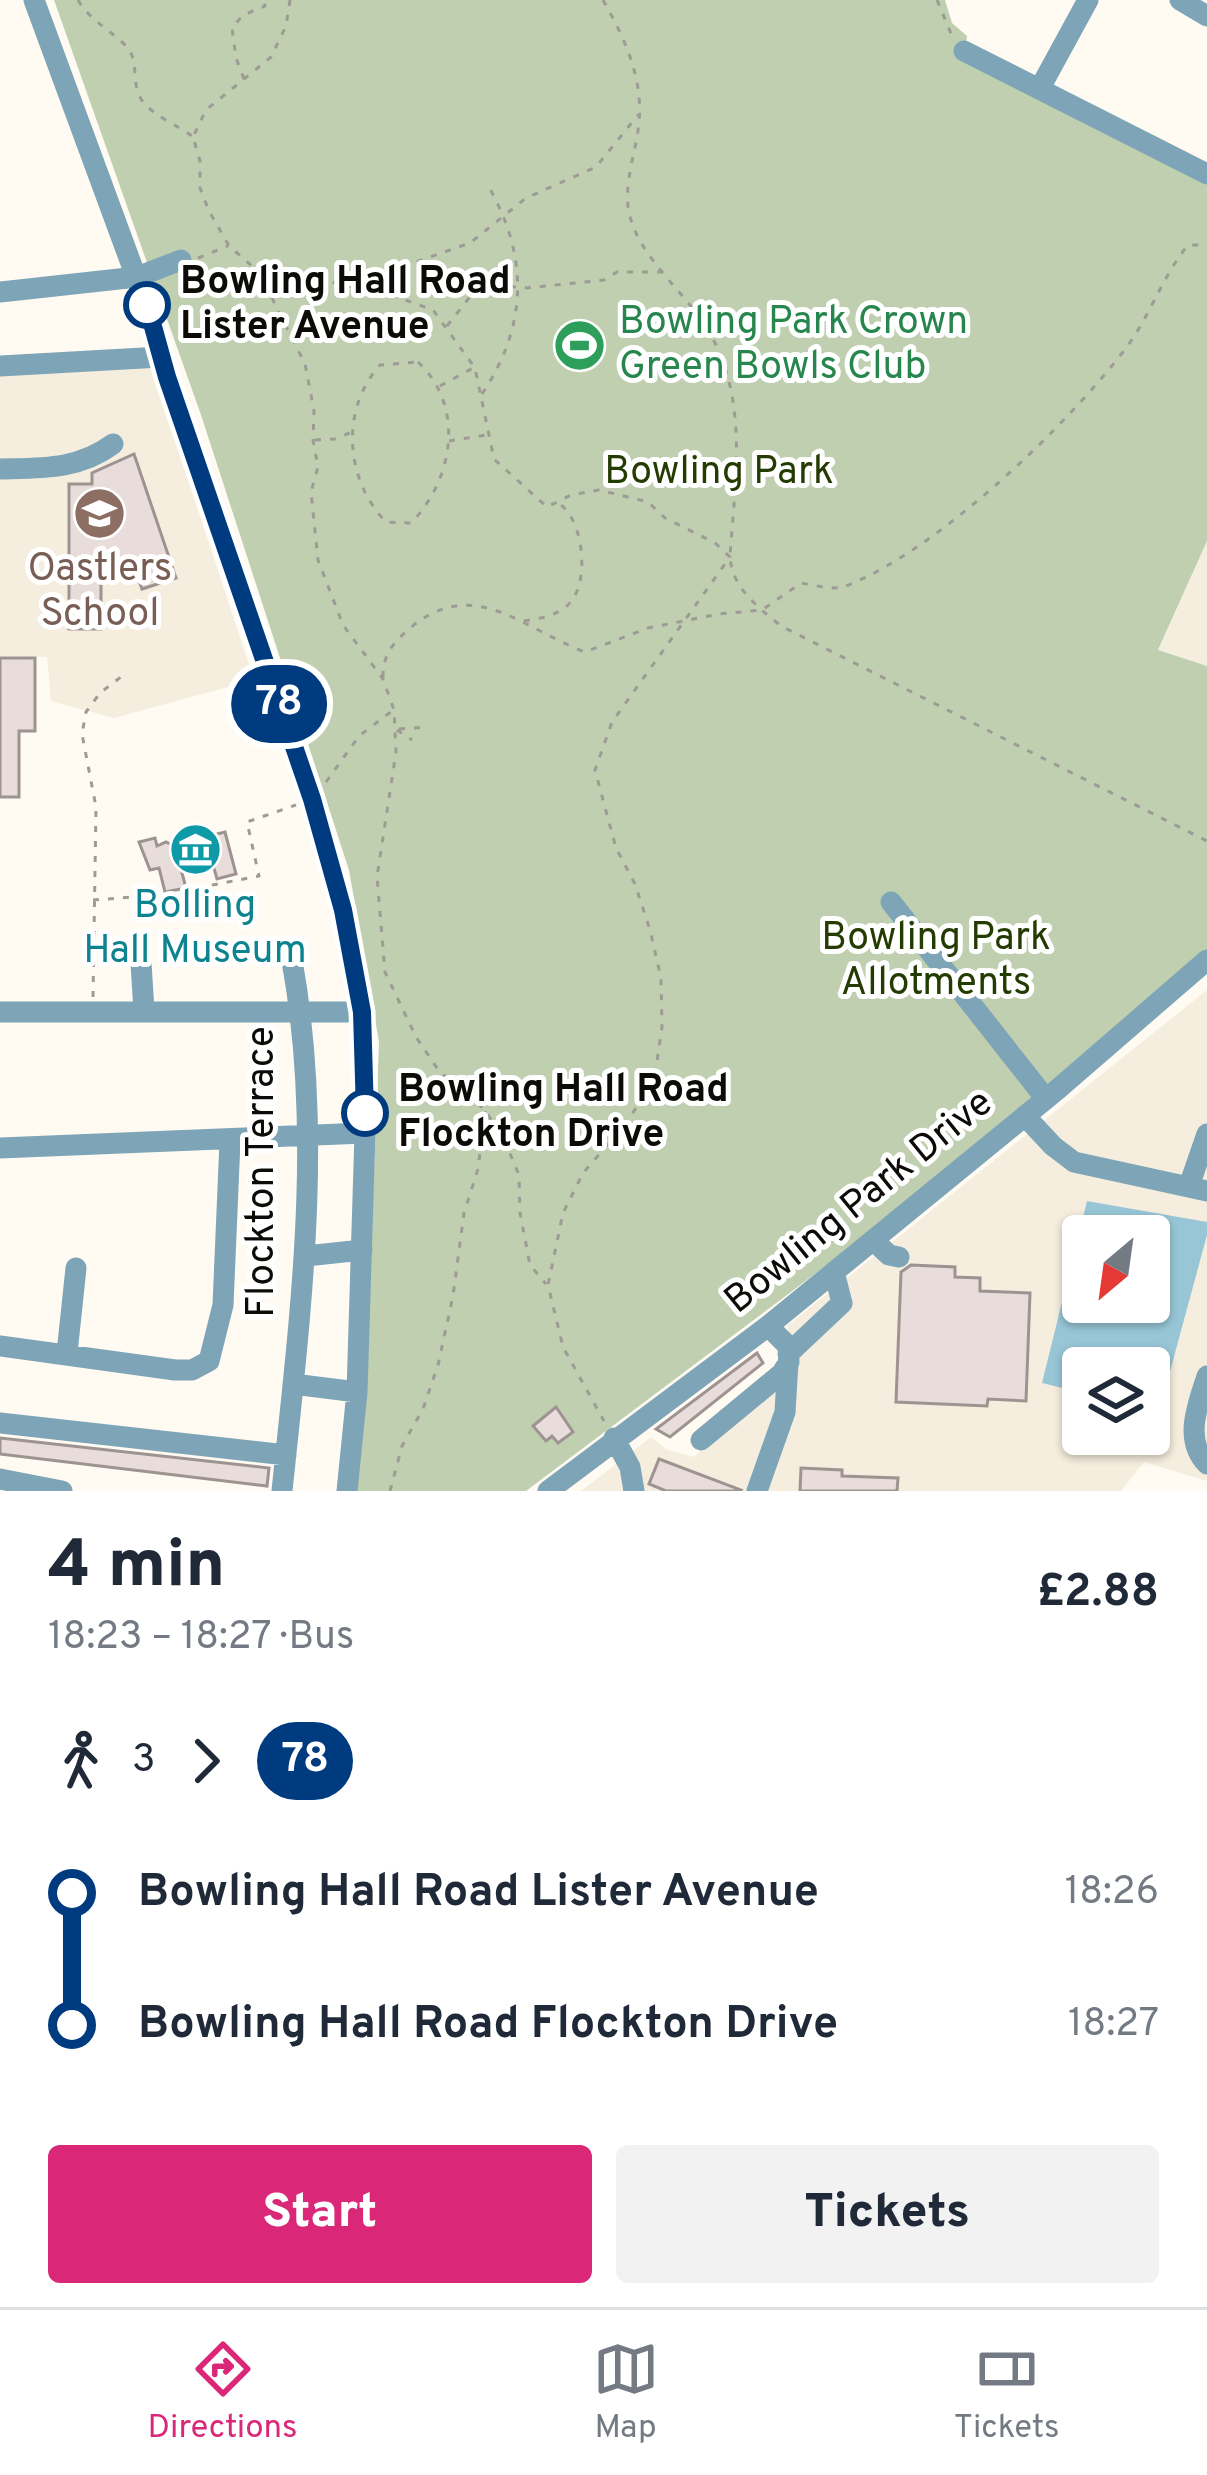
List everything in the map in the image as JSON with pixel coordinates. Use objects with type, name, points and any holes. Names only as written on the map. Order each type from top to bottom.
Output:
[{"type":"street","points":[[34,0],[137,278],[312,799],[343,910],[362,1012],[365,1133],[357,1392],[347,1491]]},
{"type":"street","points":[[1040,88],[1088,0]]},
{"type":"street","points":[[1180,0],[1207,16]]},
{"type":"street","points":[[964,51],[1207,174]]},
{"type":"street","points":[[0,292],[137,278],[181,260]]},
{"type":"street","points":[[0,366],[161,357]]},
{"type":"street","points":[[0,469],[67,467],[113,444]]},
{"type":"street","points":[[891,902],[1046,1099]]},
{"type":"street","points":[[140,947],[144,1011]]},
{"type":"street","name":"Bowling Park Drive","points":[[548,1491],[768,1326],[1046,1099],[1207,960]]},
{"type":"street","name":"Flockton Terrace","points":[[282,1491],[306,1256],[301,1011],[292,962]]},
{"type":"street","points":[[0,1012],[362,1012]]},
{"type":"street","points":[[1025,1116],[1074,1162],[1198,1189],[1207,1134]]},
{"type":"street","points":[[0,1148],[365,1133]]},
{"type":"street","points":[[0,1346],[175,1370],[192,1370],[209,1361],[223,1306],[230,1141]]},
{"type":"street","points":[[873,1240],[889,1256],[898,1257]]},
{"type":"street","points":[[306,1256],[362,1250]]},
{"type":"street","points":[[67,1353],[76,1268]]},
{"type":"street","points":[[701,1440],[782,1373],[788,1358],[842,1304],[834,1272]]},
{"type":"street","points":[[758,1491],[785,1412],[788,1346],[768,1326]]},
{"type":"street","points":[[1207,1376],[1193,1423],[1198,1454],[1207,1464]]},
{"type":"street","points":[[293,1384],[357,1392]]},
{"type":"street","points":[[0,1423],[286,1455]]},
{"type":"street","points":[[614,1438],[630,1467],[634,1491]]},
{"type":"street","points":[[0,1480],[62,1491]]},
{"type":"path","points":[[78,0],[88,16],[130,50],[141,100],[193,137],[200,161],[200,188],[230,246],[259,272],[305,364],[319,467],[311,492],[318,560],[344,625],[383,679],[394,710],[396,752],[377,877],[385,972],[416,1037],[439,1071],[485,1110],[519,1175],[520,1213],[530,1264],[548,1285]]},
{"type":"path","points":[[245,80],[232,28],[243,15],[265,6],[264,0]]},
{"type":"path","points":[[193,137],[206,110],[271,57],[286,26],[290,0]]},
{"type":"path","points":[[603,0],[632,56],[640,114],[628,209],[635,231],[707,328],[726,368],[738,434],[731,574],[781,626],[1207,841]]},
{"type":"path","points":[[937,0],[950,33],[964,51]]},
{"type":"path","points":[[357,288],[410,263],[470,243],[526,199],[596,167],[640,114]]},
{"type":"path","points":[[481,396],[516,323],[518,264],[490,188]]},
{"type":"path","points":[[383,679],[383,660],[395,641],[418,622],[451,607],[483,604],[585,652],[648,628],[762,610],[801,583],[842,589],[948,526],[1086,396],[1130,344],[1167,271],[1188,245],[1207,245]]},
{"type":"path","points":[[181,260],[230,246]]},
{"type":"path","points":[[259,272],[283,271],[433,310],[475,367],[494,459],[547,507],[571,495],[598,490],[648,502],[665,518],[715,543],[730,557]]},
{"type":"path","points":[[480,284],[472,290],[462,285],[468,277],[480,284],[516,287],[604,280],[617,272],[665,272]]},
{"type":"path","points":[[447,326],[469,301],[472,290]]},
{"type":"path","points":[[418,362],[442,400],[449,441],[442,478],[430,504],[411,523],[386,522],[371,506],[349,433],[364,383],[380,365],[418,362]]},
{"type":"path","points":[[436,385],[475,367]]},
{"type":"path","points":[[313,440],[349,433]]},
{"type":"path","points":[[449,441],[488,435]]},
{"type":"path","points":[[522,622],[560,611],[574,598],[581,574],[575,520],[556,502]]},
{"type":"path","points":[[614,1438],[563,1348],[548,1285],[562,1213],[583,1173],[654,1082],[662,1027],[661,977],[635,884],[616,848],[596,770],[612,722],[730,557]]},
{"type":"path","points":[[93,1011],[96,807],[82,734],[86,712],[100,693],[126,674]]},
{"type":"path","points":[[93,900],[161,895],[259,876],[247,822],[312,799],[359,736],[394,710]]},
{"type":"path","points":[[396,729],[427,727]]},
{"type":"path","points":[[396,729],[412,740]]},
{"type":"path","points":[[390,1491],[402,1446],[423,1409],[438,1365],[464,1213],[478,1168],[485,1110]]},
{"type":"shaded area","name":"Oastlers School","points":[[150,364],[254,680],[114,718],[51,701],[47,657],[0,656],[0,370]]},
{"type":"shaded area","points":[[1207,541],[1207,666],[1158,651]]},
{"type":"shaded area","points":[[1207,990],[1207,1481],[1144,1462],[1121,1491],[581,1491],[651,1437],[667,1450],[694,1457],[799,1366],[787,1326]]},
{"type":"green space","name":"Bowling Park","points":[[54,0],[945,0],[952,23],[967,36],[965,51],[1207,174],[1207,541],[1158,650],[1207,666],[1207,960],[1025,1116],[526,1491],[355,1491],[365,1415],[379,1042],[349,870],[201,415]]},
{"type":"water","points":[[1087,1201],[1167,1215],[1084,1215]]},
{"type":"water","points":[[1170,1216],[1207,1222],[1170,1371],[1170,1347],[1062,1347],[1062,1388],[1042,1383],[1062,1302],[1062,1323],[1170,1323]]},
{"type":"building","points":[[134,454],[176,578],[142,589],[136,572],[101,572],[101,629],[69,629],[69,484],[92,484],[92,473]]},
{"type":"building","points":[[0,658],[35,658],[35,731],[19,731],[19,797],[0,797]]},
{"type":"building","points":[[225,832],[236,874],[217,879],[212,861],[181,869],[186,888],[165,892],[159,868],[150,870],[139,842],[155,838],[157,846],[172,845]]},
{"type":"building","points":[[911,1265],[955,1267],[955,1277],[980,1278],[980,1291],[1030,1293],[1026,1401],[988,1399],[987,1406],[896,1402],[901,1272]]},
{"type":"building","points":[[757,1353],[763,1363],[670,1437],[656,1429]]},
{"type":"building","points":[[556,1407],[573,1432],[558,1443],[552,1436],[546,1441],[533,1426]]},
{"type":"building","points":[[0,1438],[269,1468],[267,1486],[0,1454]]},
{"type":"building","points":[[659,1459],[741,1490],[666,1491],[649,1484]]},
{"type":"building","points":[[801,1468],[842,1470],[842,1476],[898,1478],[897,1491],[800,1491]]},
{"type":"bus line","name":"78","points":[[147,305],[167,377],[312,799],[343,910],[362,1012],[365,1113]]},
{"type":"place","name":"Bowling Hall Road Lister Avenue","points":[[147,305]]},
{"type":"place","name":"Bowling Park Crown Green Bowls Club","points":[[580,345]]},
{"type":"place","name":"Oastlers School","points":[[100,513]]},
{"type":"place","name":"Bolling Hall Museum","points":[[195,850]]},
{"type":"place","name":"Bowling Hall Road Flockton Drive","points":[[365,1113]]},
{"type":"park label","name":"Bowling Park Allotments","points":[[936,962]]}]
